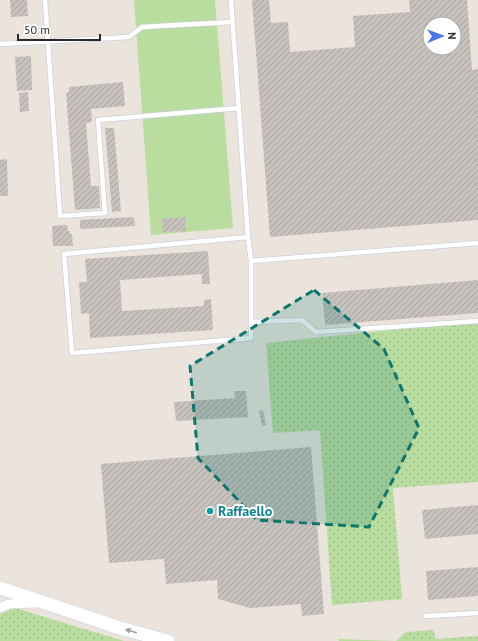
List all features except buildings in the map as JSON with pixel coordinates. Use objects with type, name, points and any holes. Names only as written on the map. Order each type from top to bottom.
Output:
[{"type":"main road","points":[[0,588],[120,628],[168,641]]},
{"type":"street","points":[[0,608],[14,604],[43,602]]},
{"type":"lane","points":[[45,0],[60,216],[105,213],[98,120],[239,108]]},
{"type":"lane","points":[[231,0],[251,261],[251,338],[72,353],[64,254],[248,237]]},
{"type":"lane","points":[[0,44],[129,37],[142,27],[232,22]]},
{"type":"lane","points":[[251,261],[478,243]]},
{"type":"lane","points":[[251,322],[302,320],[316,332],[478,321]]},
{"type":"lane","points":[[426,616],[478,613]]},
{"type":"highlighted area","points":[[314,290],[384,349],[419,428],[369,527],[257,520],[198,458],[190,366]]},
{"type":"green space","points":[[134,0],[215,0],[233,228],[151,235]]},
{"type":"green space","points":[[478,321],[478,482],[393,488],[402,599],[332,605],[320,430],[273,433],[266,343]]},
{"type":"green space","points":[[15,608],[124,641],[0,641],[0,614]]},
{"type":"green space","points":[[433,630],[436,639],[478,636],[478,641],[396,641],[406,632]]},
{"type":"green space","points":[[338,639],[396,641],[339,641]]},
{"type":"place","name":"Raffaello","points":[[210,511]]}]
